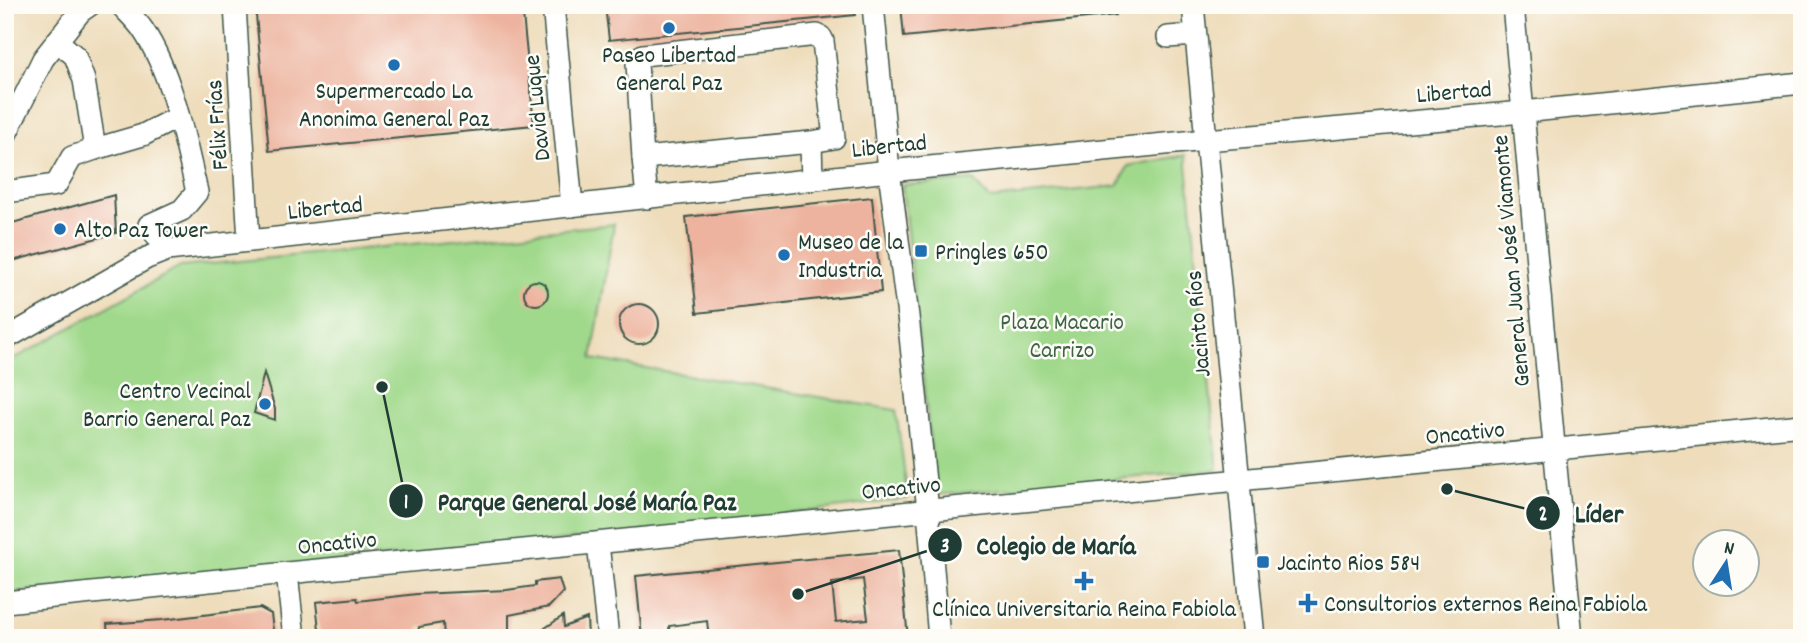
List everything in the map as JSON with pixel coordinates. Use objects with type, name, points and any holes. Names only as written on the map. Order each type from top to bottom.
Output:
[{"type":"street","points":[[5,136],[43,59],[80,12],[90,5]]},
{"type":"street","points":[[121,5],[142,28],[162,64],[197,192],[182,210],[149,225],[167,250]]},
{"type":"street","name":"Félix Frías","points":[[235,5],[249,241]]},
{"type":"street","name":"David Luque","points":[[552,5],[572,206]]},
{"type":"street","points":[[873,5],[889,171],[908,316],[939,638]]},
{"type":"street","name":"Jacinto Ríos","points":[[1193,5],[1254,638]]},
{"type":"street","name":"General Juan José Viamonte","points":[[1513,5],[1572,638]]},
{"type":"street","points":[[643,158],[834,138],[821,37],[817,35],[643,55],[638,58],[643,158],[647,198]]},
{"type":"street","points":[[1168,37],[1195,35]]},
{"type":"street","points":[[57,41],[75,56],[84,80],[95,149]]},
{"type":"street","name":"Libertad","points":[[5,339],[147,258],[167,250],[889,171],[1802,83]]},
{"type":"street","points":[[5,192],[55,185],[72,157],[143,135],[178,117]]},
{"type":"street","points":[[810,142],[813,180]]},
{"type":"street","name":"Oncativo","points":[[5,602],[1802,425]]},
{"type":"street","points":[[598,543],[608,638]]},
{"type":"street","points":[[287,573],[294,638]]},
{"type":"green space","name":"Plaza Macario Carrizo","points":[[1186,155],[1218,470],[936,495],[902,185],[972,180],[990,199],[1118,186],[1128,166]]},
{"type":"green space","points":[[614,224],[592,359],[896,410],[908,499],[610,536],[5,593],[5,364],[180,267]]},
{"type":"building","name":"Supermercado La Anonima General Paz","points":[[255,5],[522,5],[534,125],[269,151]]},
{"type":"building","name":"Paseo Libertad General Paz","points":[[605,5],[854,5],[855,15],[609,40]]},
{"type":"building","points":[[901,5],[1116,5],[1116,15],[904,37]]},
{"type":"building","name":"Alto Paz Tower","points":[[114,195],[116,233],[5,263],[5,225]]},
{"type":"building","name":"Museo de la Industria","points":[[872,197],[881,292],[697,313],[686,217]]},
{"type":"building","points":[[536,281],[544,285],[548,293],[544,301],[536,305],[528,301],[524,293],[528,285]]},
{"type":"building","points":[[639,304],[653,310],[659,324],[653,338],[639,344],[625,338],[619,324],[625,310]]},
{"type":"building","name":"Centro Vecinal Barrio General Paz","points":[[264,373],[275,409],[275,420],[254,413]]},
{"type":"building","points":[[899,550],[908,638],[709,638],[707,621],[669,626],[670,638],[642,638],[636,576]],"holes":[[[863,579],[868,619],[836,622],[832,583]]]},
{"type":"building","points":[[559,579],[563,592],[549,607],[509,615],[509,634],[482,638],[444,638],[443,623],[419,627],[418,633],[383,633],[384,638],[320,638],[316,602],[507,590]]},
{"type":"building","points":[[260,608],[271,614],[274,638],[108,638],[107,624]]},
{"type":"building","points":[[563,616],[564,627],[587,618],[588,638],[530,638]]},
{"type":"place","name":"Paseo Libertad General Paz","points":[[669,28]]},
{"type":"place","name":"Supermercado La Anonima General Paz","points":[[394,65]]},
{"type":"place","name":"Alto Paz Tower","points":[[60,229]]},
{"type":"place","name":"Pringles 650","points":[[921,251]]},
{"type":"place","name":"Museo de la Industria","points":[[784,255]]},
{"type":"place","name":"Parque General José María Paz","points":[[382,387]]},
{"type":"place","name":"Centro Vecinal Barrio General Paz","points":[[265,404]]},
{"type":"place","name":"Líder","points":[[1447,489]]},
{"type":"place","name":"Jacinto Rios 584","points":[[1263,562]]},
{"type":"place","name":"Clínica Universitaria Reina Fabiola","points":[[1084,581]]},
{"type":"place","name":"Colegio de María","points":[[798,594]]},
{"type":"place","name":"Consultorios externos Reina Fabiola","points":[[1308,603]]}]
